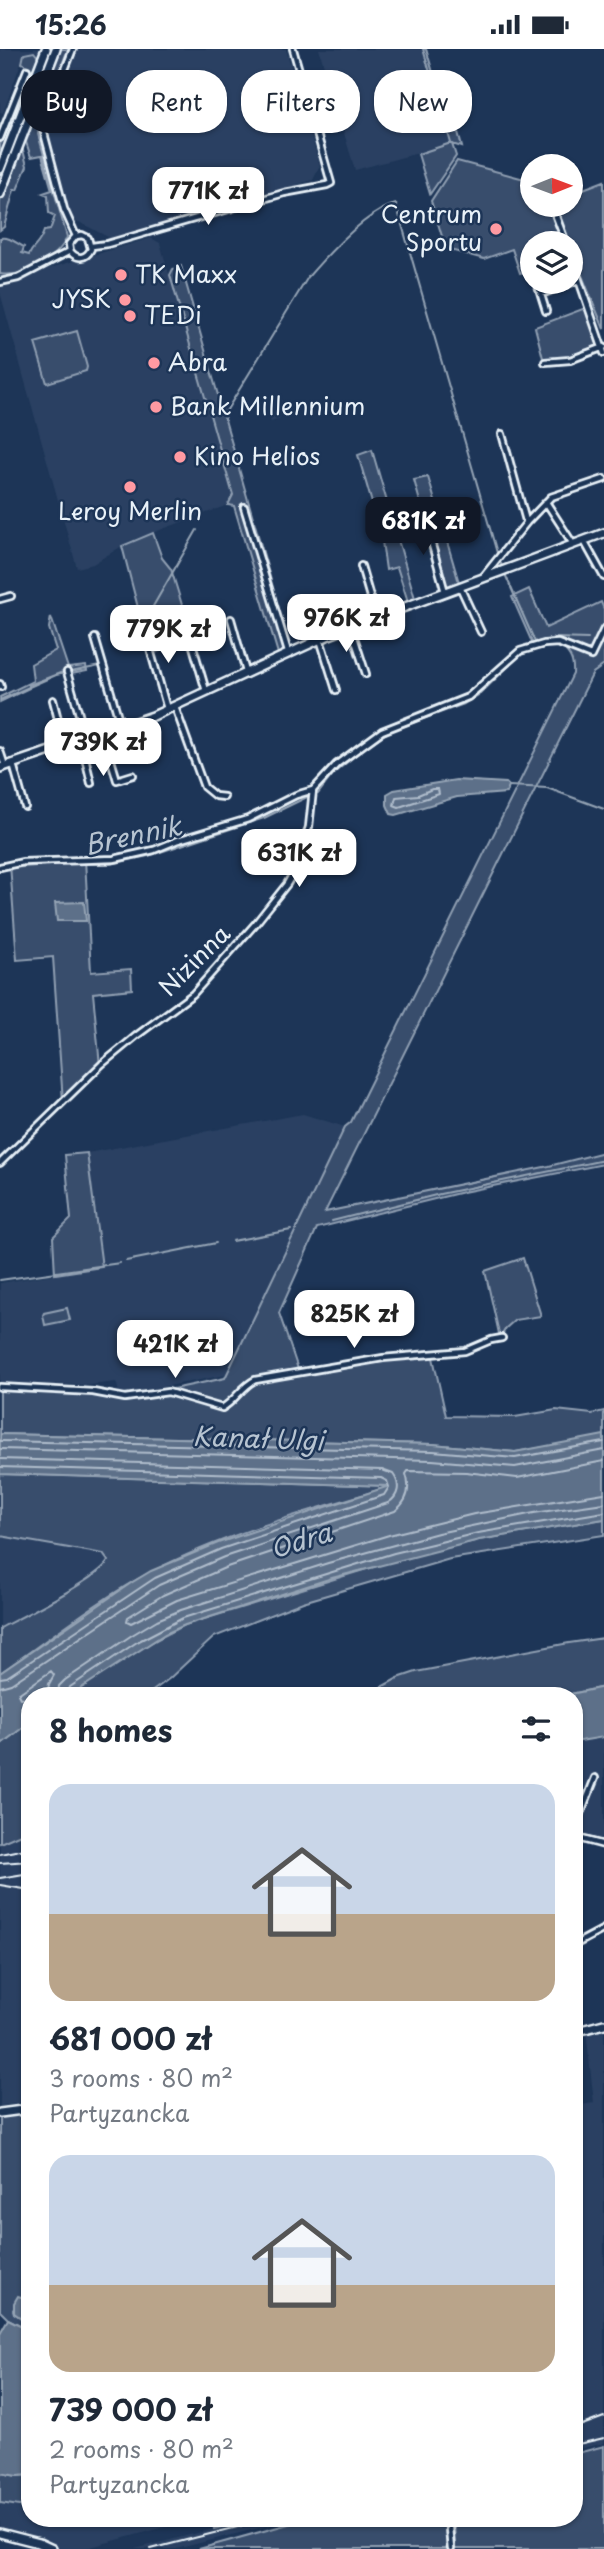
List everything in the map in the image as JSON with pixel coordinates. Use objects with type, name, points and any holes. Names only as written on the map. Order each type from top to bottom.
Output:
[{"type":"main road","points":[[0,169],[46,49]]},
{"type":"main road","points":[[0,194],[55,49]]},
{"type":"main road","points":[[6,766],[121,727],[320,639],[604,533]]},
{"type":"main road","points":[[583,2030],[604,2024]]},
{"type":"main road","points":[[0,2113],[21,2110]]},
{"type":"main road","points":[[0,2533],[52,2549]]},
{"type":"street","points":[[73,49],[45,121],[44,133],[64,209],[76,236]]},
{"type":"street","points":[[92,246],[110,244],[284,193],[331,183],[293,49]]},
{"type":"street","points":[[0,138],[27,69]]},
{"type":"street","points":[[76,236],[86,236],[92,246],[84,257],[75,256],[70,251],[70,240],[76,236]]},
{"type":"street","points":[[0,280],[14,279],[70,251]]},
{"type":"street","points":[[541,294],[546,311]]},
{"type":"street","points":[[545,362],[570,360],[603,349],[583,294]]},
{"type":"street","points":[[502,434],[527,522]]},
{"type":"street","points":[[482,578],[551,497],[604,479]]},
{"type":"street","points":[[546,502],[573,544]]},
{"type":"street","points":[[244,507],[288,652]]},
{"type":"street","points":[[424,516],[446,592]]},
{"type":"street","points":[[584,541],[604,577]]},
{"type":"street","points":[[361,566],[376,618]]},
{"type":"street","points":[[460,586],[481,632]]},
{"type":"street","points":[[0,599],[11,596]]},
{"type":"street","points":[[231,619],[246,672]]},
{"type":"street","points":[[351,627],[366,674]]},
{"type":"street","points":[[144,628],[171,707],[204,787],[215,796],[224,797]]},
{"type":"street","points":[[0,867],[23,862],[114,859],[154,850],[248,819],[296,795],[313,790],[337,764],[375,735],[468,697],[520,651],[558,643],[591,656],[604,629]]},
{"type":"street","points":[[95,638],[121,727]]},
{"type":"street","points":[[320,639],[336,690]]},
{"type":"street","points":[[192,643],[206,691]]},
{"type":"street","points":[[67,672],[84,740],[91,783]]},
{"type":"street","points":[[53,700],[65,746]]},
{"type":"street","points":[[103,733],[117,780],[133,775]]},
{"type":"street","points":[[0,751],[25,807]]},
{"type":"street","name":"Nizinna","points":[[0,1163],[102,1064],[193,994],[256,923],[287,884],[297,864],[309,827],[313,790]]},
{"type":"street","points":[[0,1387],[93,1392],[125,1398],[168,1392],[222,1408],[245,1385],[255,1380],[383,1358],[465,1351],[502,1338]]},
{"type":"street","points":[[583,1808],[595,1778]]},
{"type":"street","points":[[583,1839],[604,1845]]},
{"type":"street","points":[[583,1940],[604,1929]]},
{"type":"street","points":[[449,2527],[451,2549]]},
{"type":"shaded area","points":[[0,49],[41,49],[38,57],[34,52],[24,54],[3,113],[0,112]]},
{"type":"shaded area","points":[[60,49],[68,49],[60,70],[52,70]]},
{"type":"shaded area","points":[[76,49],[286,49],[292,70],[241,70],[241,133],[310,133],[320,166],[313,180],[110,238],[79,222],[75,223],[63,195],[47,133],[112,133],[112,70],[68,70]]},
{"type":"shaded area","points":[[319,49],[423,49],[429,70],[374,70],[374,133],[448,133],[451,144],[355,170],[344,133],[360,133],[360,70],[325,70]]},
{"type":"shaded area","points":[[423,49],[426,49],[432,70],[429,70]]},
{"type":"shaded area","points":[[34,52],[38,57],[33,70],[29,70],[30,67],[22,63],[24,54]]},
{"type":"shaded area","points":[[21,90],[21,101],[0,155],[0,145]]},
{"type":"shaded area","points":[[21,122],[0,183],[0,176]]},
{"type":"shaded area","points":[[29,133],[38,133],[67,237],[57,252],[40,265],[20,273],[0,274],[0,238],[10,239],[24,247],[22,253],[29,255],[44,231],[50,230],[55,216],[49,213],[48,195],[43,193],[52,190],[42,155],[31,157],[26,142]]},
{"type":"shaded area","points":[[448,133],[458,133],[462,147],[452,144],[456,156],[430,194],[418,154],[451,143]]},
{"type":"shaded area","points":[[23,150],[27,166],[17,190],[14,190],[4,227],[0,230],[0,202],[19,151]]},
{"type":"shaded area","name":"Centrum Sportu","points":[[457,161],[520,178],[520,217],[556,217],[561,231],[520,231],[520,273],[512,249],[484,259],[446,249],[431,201]]},
{"type":"shaded area","points":[[604,181],[604,329],[583,278],[583,231],[564,231],[560,217],[583,217],[583,189]]},
{"type":"shaded area","points":[[151,238],[160,243],[233,495],[228,505],[130,541],[93,564],[77,568],[0,292],[0,283]]},
{"type":"shaded area","points":[[181,266],[276,598],[271,598],[288,652],[279,657],[234,506],[228,505],[233,495],[170,275],[173,269]]},
{"type":"shaded area","points":[[588,307],[602,348],[570,360],[544,362],[535,327]]},
{"type":"shaded area","points":[[77,331],[86,371],[47,383],[35,343]]},
{"type":"shaded area","points":[[281,400],[283,410],[279,419],[271,422],[266,404]]},
{"type":"shaded area","points":[[372,450],[416,602],[409,605],[397,567],[386,570],[381,534],[358,455]]},
{"type":"shaded area","points":[[428,477],[460,586],[445,592],[414,480]]},
{"type":"shaded area","points":[[153,533],[162,558],[171,569],[193,641],[150,654],[122,546]]},
{"type":"shaded area","points":[[529,589],[546,628],[601,602],[604,609],[604,665],[593,673],[325,1212],[549,1166],[604,1152],[604,1164],[463,1192],[317,1228],[279,1313],[299,1372],[432,1353],[446,1416],[515,1417],[556,1410],[592,1414],[604,1411],[604,1437],[515,1452],[433,1444],[0,1434],[0,1387],[93,1392],[118,1397],[154,1393],[225,1378],[345,1127],[351,1122],[573,674],[570,657],[558,643],[534,647],[512,597]]},
{"type":"shaded area","points":[[51,617],[68,668],[86,666],[87,671],[66,675],[65,671],[29,685],[29,688],[0,702],[0,697],[33,681],[31,664],[56,650],[49,628]]},
{"type":"shaded area","points":[[85,859],[91,972],[131,969],[132,989],[93,993],[100,1066],[63,1102],[53,957],[17,960],[10,864]]},
{"type":"shaded area","points":[[303,1114],[345,1127],[226,1375],[120,1395],[116,1382],[90,1385],[0,1383],[0,1283],[102,1266],[87,1153]]},
{"type":"shaded area","points":[[87,1153],[102,1267],[55,1274],[53,1237],[71,1219],[65,1155]]},
{"type":"shaded area","points":[[523,1258],[541,1316],[515,1320],[500,1338],[485,1271]]},
{"type":"shaded area","points":[[67,1308],[70,1320],[45,1325],[44,1313]]},
{"type":"shaded area","points":[[0,1474],[392,1486],[269,1523],[180,1558],[113,1594],[0,1673],[0,1628],[76,1587],[108,1561],[103,1554],[0,1536]]},
{"type":"shaded area","points":[[604,1519],[604,1535],[450,1559],[303,1602],[214,1637],[158,1687],[82,1687],[140,1648],[185,1625],[396,1560],[479,1540]]},
{"type":"shaded area","points":[[0,1536],[103,1554],[108,1561],[105,1567],[83,1581],[0,1628]]},
{"type":"shaded area","points":[[604,1638],[604,1687],[583,1691],[583,1687],[382,1687],[416,1672]]},
{"type":"shaded area","points":[[21,1729],[21,1834],[0,1843],[0,1745]]},
{"type":"shaded area","points":[[604,1737],[604,1845],[583,1839],[583,1740]]},
{"type":"shaded area","points":[[21,1834],[21,2103],[0,2106],[0,1843]]},
{"type":"shaded area","points":[[604,2024],[604,2443],[583,2448],[583,2105],[594,2103],[586,2029]]},
{"type":"shaded area","points":[[21,2110],[21,2297],[13,2310],[21,2318],[21,2326],[0,2311],[0,2113]]},
{"type":"shaded area","points":[[604,2446],[604,2549],[455,2549],[454,2527],[583,2527],[583,2452]]},
{"type":"shaded area","points":[[0,2473],[21,2476],[21,2506],[0,2503]]},
{"type":"shaded area","points":[[0,2503],[21,2506],[21,2527],[165,2527],[83,2549],[52,2549],[0,2533]]},
{"type":"shaded area","points":[[222,2527],[263,2527],[176,2549],[135,2549]]},
{"type":"shaded area","points":[[278,2527],[445,2527],[447,2549],[199,2549]]},
{"type":"water","points":[[456,780],[506,783],[509,786],[506,793],[457,797],[396,815],[391,814],[387,805],[387,794],[394,790]]},
{"type":"water","points":[[84,902],[86,921],[57,921],[55,903]]},
{"type":"water","name":"Odra","points":[[0,1434],[433,1444],[515,1452],[604,1435],[604,1519],[479,1540],[332,1578],[185,1625],[165,1634],[83,1687],[21,1687],[21,1729],[0,1745],[0,1673],[131,1583],[151,1571],[218,1543],[389,1486],[0,1474]]},
{"type":"water","points":[[604,1687],[604,1737],[583,1740],[583,1691]]},
{"type":"water","points":[[18,2296],[21,2297],[21,2318],[14,2313],[14,2303]]},
{"type":"water","points":[[8,2319],[21,2326],[21,2476],[0,2473],[0,2333]]},
{"type":"waterway","points":[[225,413],[308,277],[361,224],[396,204],[497,553]]},
{"type":"waterway","points":[[144,622],[197,530]]},
{"type":"waterway","points":[[500,562],[502,566]]},
{"type":"waterway","points":[[505,574],[535,642]]},
{"type":"waterway","name":"Brennik","points":[[525,645],[555,638],[588,639]]},
{"type":"waterway","name":"Brennik","points":[[318,794],[334,773],[367,746],[390,731],[464,704],[480,694],[517,658]]},
{"type":"waterway","points":[[0,700],[56,675],[100,666]]},
{"type":"waterway","points":[[509,786],[547,788],[604,809]]},
{"type":"waterway","name":"Brennik","points":[[0,871],[63,864],[111,864],[148,856],[264,818],[307,797]]},
{"type":"waterway","points":[[332,1221],[440,1194],[604,1160]]},
{"type":"waterway","points":[[232,1241],[291,1230]]},
{"type":"waterway","points":[[126,1261],[216,1243]]},
{"type":"waterway","points":[[0,1280],[120,1263]]},
{"type":"railway","points":[[0,1854],[21,1850]]},
{"type":"railway","points":[[0,1863],[21,1862]]},
{"type":"railway","points":[[0,1878],[21,1874]]},
{"type":"railway","points":[[0,1885],[21,1888]]},
{"type":"railway","points":[[583,2425],[604,2417]]},
{"type":"railway","points":[[583,2443],[604,2438]]},
{"type":"railway","points":[[151,2549],[238,2527]]},
{"type":"place","name":"Centrum Sportu","points":[[496,229]]},
{"type":"place","name":"TK Maxx","points":[[121,275]]},
{"type":"place","name":"JYSK","points":[[125,300]]},
{"type":"place","name":"TEDi","points":[[130,316]]},
{"type":"place","name":"Abra","points":[[154,363]]},
{"type":"place","name":"Bank Millennium","points":[[156,407]]},
{"type":"place","name":"Kino Helios","points":[[180,457]]},
{"type":"place","name":"Leroy Merlin","points":[[130,487]]},
{"type":"water label","name":"Kanał Ulgi","points":[[258,1439]]}]
